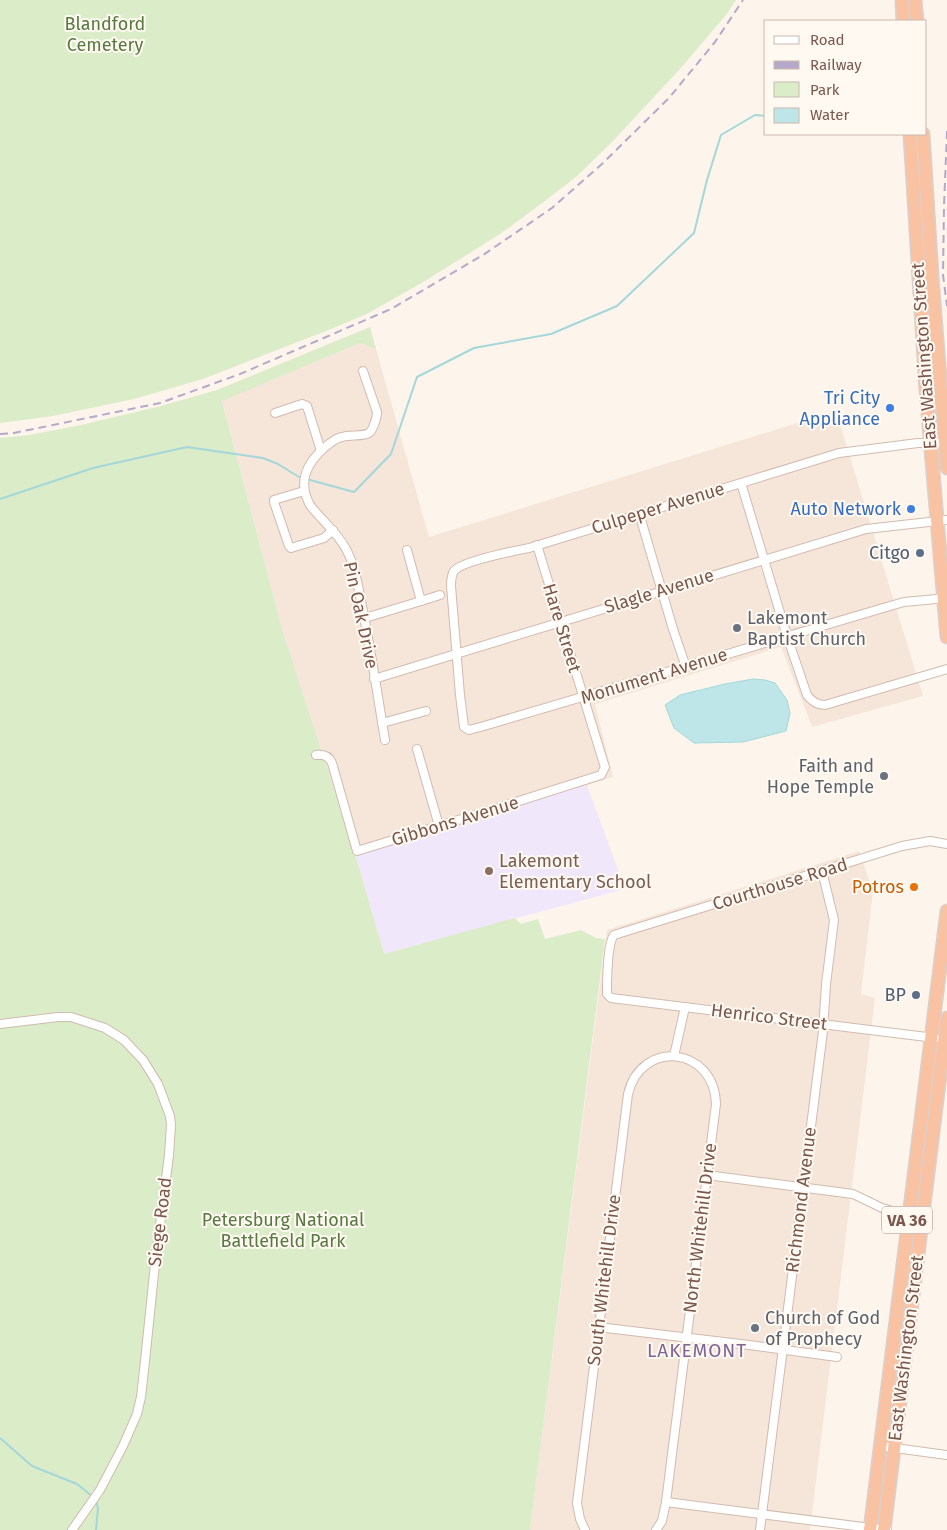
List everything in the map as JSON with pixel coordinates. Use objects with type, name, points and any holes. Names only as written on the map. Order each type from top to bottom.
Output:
[{"type":"highway","points":[[902,0],[903,20]]},
{"type":"highway","points":[[915,0],[916,20]]},
{"type":"highway","name":"East Washington Street","points":[[910,135],[930,442],[942,520],[947,637]]},
{"type":"highway","name":"East Washington Street","points":[[924,135],[932,277],[947,468]]},
{"type":"highway","name":"East Washington Street","points":[[870,1529],[947,911]]},
{"type":"highway","name":"East Washington Street","points":[[885,1530],[947,1018]]},
{"type":"street","points":[[333,530],[324,538],[291,548],[288,546],[274,500],[304,491],[304,478],[310,462],[335,439],[342,436],[365,435],[370,432],[377,412],[363,372]]},
{"type":"street","points":[[275,413],[305,404],[321,450]]},
{"type":"street","name":"Culpeper Avenue","points":[[457,652],[451,577],[453,572],[460,567],[843,452],[930,442],[945,443]]},
{"type":"street","points":[[741,483],[787,636],[811,700],[820,705],[825,705],[947,669]]},
{"type":"street","name":"Pin Oak Drive","points":[[304,491],[310,505],[333,530],[346,549],[356,574],[385,740]]},
{"type":"street","points":[[639,513],[673,630],[686,667]]},
{"type":"street","name":"Slagle Avenue","points":[[374,679],[457,652],[873,527],[942,520]]},
{"type":"street","name":"Hare Street","points":[[537,545],[605,767],[599,776],[552,791]]},
{"type":"street","points":[[407,550],[421,601]]},
{"type":"street","points":[[365,618],[440,595]]},
{"type":"street","name":"Monument Avenue","points":[[457,652],[462,711],[464,728],[466,730],[584,698],[904,602],[945,598]]},
{"type":"street","points":[[382,723],[426,711]]},
{"type":"street","points":[[417,749],[439,826]]},
{"type":"street","name":"Gibbons Avenue","points":[[316,755],[324,755],[332,763],[357,850],[552,791]]},
{"type":"street","name":"Courthouse Road","points":[[609,996],[607,983],[611,937],[614,935],[902,846],[930,841],[947,844]]},
{"type":"street","name":"Richmond Avenue","points":[[760,1530],[823,1024],[834,920],[822,871]]},
{"type":"street","name":"Henrico Street","points":[[609,996],[611,998],[944,1039]]},
{"type":"street","points":[[674,1056],[685,1007]]},
{"type":"street","name":"Siege Road","points":[[0,1024],[58,1016],[105,1028],[124,1040],[147,1065],[158,1084],[170,1116],[169,1155],[137,1414],[100,1490],[72,1530]]},
{"type":"street","name":"North Whitehill Drive","points":[[656,1530],[662,1521],[666,1502],[716,1104],[711,1080],[700,1067],[686,1059],[674,1056]]},
{"type":"street","name":"South Whitehill Drive","points":[[585,1530],[580,1519],[577,1503],[630,1087],[643,1067],[657,1059],[674,1056]]},
{"type":"street","points":[[707,1175],[853,1194],[882,1208],[922,1216]]},
{"type":"street","points":[[598,1327],[837,1357]]},
{"type":"street","points":[[880,1446],[947,1455]]},
{"type":"street","points":[[666,1502],[885,1530]]},
{"type":"shaded area","points":[[360,343],[376,349],[429,537],[836,411],[923,696],[812,727],[781,647],[595,704],[613,777],[355,854],[282,629],[222,400]]},
{"type":"shaded area","name":"Lakemont Elementary School","points":[[587,785],[625,889],[384,954],[355,854]]},
{"type":"shaded area","points":[[859,851],[873,891],[861,994],[875,998],[810,1530],[530,1530],[607,930]]},
{"type":"green space","name":"Blandford Cemetery","points":[[0,0],[736,0],[726,15],[680,69],[612,142],[576,177],[500,234],[425,281],[367,314],[203,379],[134,399],[53,416],[0,423]]},
{"type":"green space","name":"Petersburg National Battlefield Park","points":[[370,327],[376,349],[360,343],[222,401],[282,629],[355,854],[384,954],[515,918],[521,924],[538,919],[545,939],[581,930],[596,938],[605,939],[530,1530],[0,1530],[0,438],[29,435],[81,425],[161,406],[217,390]]},
{"type":"water","points":[[753,679],[775,683],[787,700],[790,713],[786,731],[743,742],[694,743],[674,728],[665,705],[680,695]]},
{"type":"waterway","points":[[310,480],[354,492],[391,454],[417,377],[474,348],[551,334],[617,306],[694,233],[707,180],[721,135],[755,115],[764,116]]},
{"type":"waterway","points":[[0,499],[93,468],[187,447],[263,458],[278,464],[299,477]]},
{"type":"waterway","points":[[0,1438],[32,1466],[77,1484],[93,1497]]},
{"type":"waterway","points":[[96,1501],[98,1508],[96,1530]]},
{"type":"railway","points":[[0,434],[14,433],[160,403],[240,374],[391,309],[483,255],[552,208],[603,163],[669,98],[715,42],[743,0]]},
{"type":"railway","points":[[947,131],[943,275],[947,306]]},
{"type":"place","name":"Tri City Appliance","points":[[890,408]]},
{"type":"place","name":"Auto Network","points":[[911,509]]},
{"type":"place","name":"Citgo","points":[[920,553]]},
{"type":"place","name":"Lakemont Baptist Church","points":[[737,628]]},
{"type":"place","name":"Faith and Hope Temple","points":[[884,776]]},
{"type":"place","name":"Lakemont Elementary School","points":[[489,871]]},
{"type":"place","name":"Potros","points":[[914,887]]},
{"type":"place","name":"BP","points":[[916,995]]},
{"type":"place","name":"Church of God of Prophecy","points":[[755,1328]]},
{"type":"district","name":"LAKEMONT","points":[[697,1350]]}]
